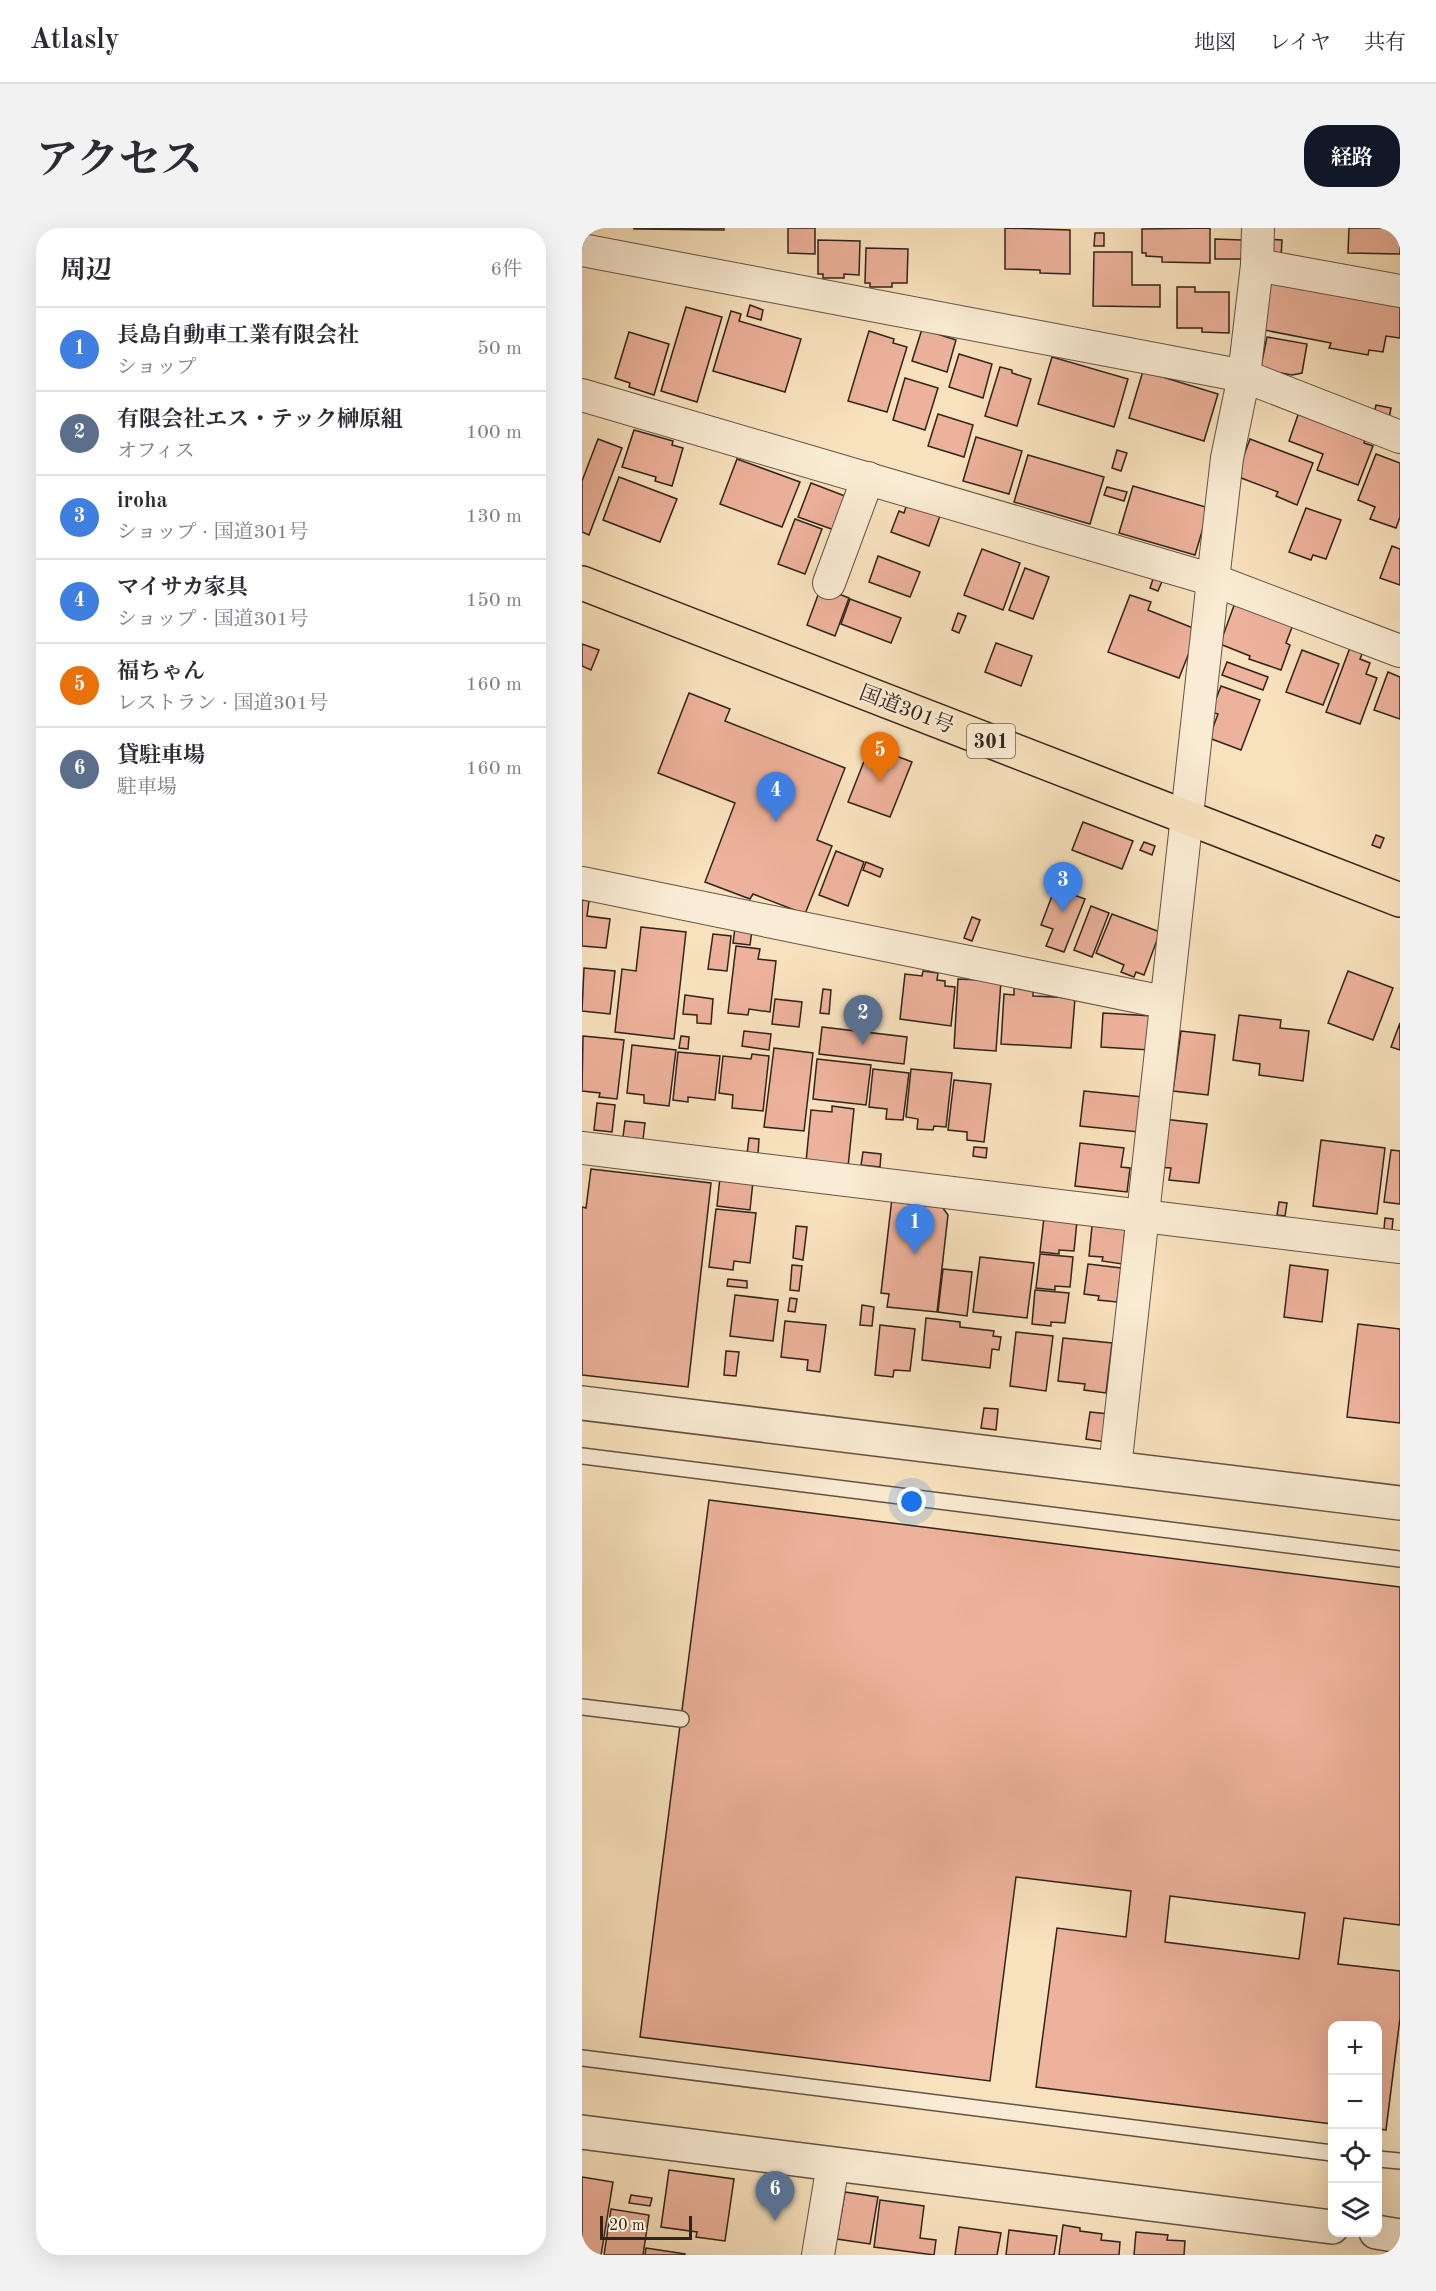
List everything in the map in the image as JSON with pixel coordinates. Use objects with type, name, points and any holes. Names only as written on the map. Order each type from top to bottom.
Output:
[{"type":"highway","name":"国道301号","points":[[582,583],[1400,900]]},
{"type":"street","points":[[1114,1468],[1227,458],[1244,376],[1257,265],[1258,228]]},
{"type":"street","points":[[582,250],[1244,376],[1400,437]]},
{"type":"street","points":[[1257,265],[1400,291]]},
{"type":"street","points":[[582,395],[1213,580],[1400,651]]},
{"type":"street","points":[[829,583],[868,478]]},
{"type":"street","points":[[582,883],[1165,1000]]},
{"type":"street","points":[[582,1148],[1400,1247]]},
{"type":"street","points":[[582,1403],[1400,1503]]},
{"type":"street","points":[[582,2132],[1328,2226]]},
{"type":"street","points":[[818,2255],[833,2164]]},
{"type":"street","points":[[1382,2233],[1400,2236]]},
{"type":"lane","points":[[582,1456],[1400,1559]]},
{"type":"lane","points":[[582,1707],[681,1719]]},
{"type":"lane","points":[[582,2058],[1328,2152]]},
{"type":"lane","points":[[1382,2160],[1400,2162]]},
{"type":"building","points":[[724,228],[724,230],[634,229]]},
{"type":"building","points":[[788,228],[815,228],[815,254],[788,253]]},
{"type":"building","points":[[1005,228],[1070,230],[1070,274],[1005,269]]},
{"type":"building","points":[[1210,228],[1210,263],[1162,262],[1162,257],[1146,256],[1146,253],[1142,253],[1142,229]]},
{"type":"building","points":[[1349,228],[1400,228],[1400,254],[1348,253]]},
{"type":"building","points":[[1095,233],[1104,233],[1104,246],[1094,246]]},
{"type":"building","points":[[1215,239],[1242,240],[1242,259],[1215,259]]},
{"type":"building","points":[[1268,239],[1282,240],[1281,258],[1267,250]]},
{"type":"building","points":[[818,240],[860,241],[859,275],[844,274],[844,278],[823,278],[823,274],[818,274]]},
{"type":"building","points":[[866,248],[908,249],[907,283],[892,283],[892,287],[870,287],[870,283],[865,283]]},
{"type":"building","points":[[1094,252],[1132,252],[1132,285],[1160,285],[1160,307],[1093,306]]},
{"type":"building","points":[[1268,277],[1400,301],[1400,338],[1386,336],[1383,352],[1369,350],[1368,355],[1329,348],[1331,343],[1259,329]]},
{"type":"building","points":[[1177,287],[1195,287],[1195,292],[1229,292],[1229,333],[1202,332],[1202,328],[1177,328]]},
{"type":"building","points":[[750,305],[763,310],[761,320],[747,316]]},
{"type":"building","points":[[686,307],[722,317],[697,402],[661,391]]},
{"type":"building","points":[[731,311],[741,314],[739,321],[801,339],[785,392],[713,371]]},
{"type":"building","points":[[922,329],[956,340],[947,372],[912,361]]},
{"type":"building","points":[[869,331],[894,339],[893,343],[907,347],[887,412],[848,401]]},
{"type":"building","points":[[629,332],[669,344],[654,395],[629,387],[630,383],[615,378]]},
{"type":"building","points":[[1267,337],[1307,344],[1302,373],[1292,375],[1270,371],[1261,366]]},
{"type":"building","points":[[959,354],[992,364],[983,398],[949,387]]},
{"type":"building","points":[[1052,357],[1128,379],[1114,427],[1038,404]]},
{"type":"building","points":[[1000,367],[1031,379],[1017,426],[985,416]]},
{"type":"building","points":[[1143,371],[1218,394],[1204,441],[1129,418]]},
{"type":"building","points":[[905,378],[938,388],[925,430],[893,420]]},
{"type":"building","points":[[1376,405],[1391,408],[1389,418],[1374,415]]},
{"type":"building","points":[[1299,412],[1366,437],[1364,443],[1373,446],[1358,485],[1317,470],[1323,454],[1289,441]]},
{"type":"building","points":[[938,414],[973,425],[964,457],[928,446]]},
{"type":"building","points":[[634,430],[673,441],[672,445],[683,448],[672,486],[655,481],[656,477],[622,467]]},
{"type":"building","points":[[976,437],[1022,451],[1009,494],[963,481]]},
{"type":"building","points":[[598,439],[622,448],[589,535],[582,532],[582,481]]},
{"type":"building","points":[[1250,439],[1313,463],[1297,505],[1276,496],[1278,492],[1236,476]]},
{"type":"building","points":[[1117,450],[1127,453],[1121,471],[1112,468]]},
{"type":"building","points":[[1376,454],[1400,463],[1400,517],[1396,528],[1370,519],[1375,507],[1358,500]]},
{"type":"building","points":[[1028,455],[1104,477],[1090,524],[1014,502]]},
{"type":"building","points":[[737,459],[800,482],[782,527],[720,504]]},
{"type":"building","points":[[619,477],[677,499],[660,542],[603,520]]},
{"type":"building","points":[[811,483],[850,498],[837,531],[798,517]]},
{"type":"building","points":[[1133,486],[1209,508],[1195,555],[1119,533]]},
{"type":"building","points":[[1107,487],[1127,492],[1124,501],[1104,495]]},
{"type":"building","points":[[907,504],[940,516],[929,546],[891,532],[899,511],[904,513]]},
{"type":"building","points":[[1306,508],[1341,520],[1326,559],[1313,555],[1311,560],[1289,552]]},
{"type":"building","points":[[795,519],[822,529],[805,574],[778,564]]},
{"type":"building","points":[[1392,546],[1400,549],[1400,585],[1380,578]]},
{"type":"building","points":[[982,549],[1020,563],[1003,610],[964,595]]},
{"type":"building","points":[[878,556],[920,572],[910,597],[869,582]]},
{"type":"building","points":[[1025,568],[1049,577],[1033,619],[1009,610]]},
{"type":"building","points":[[1154,576],[1163,579],[1158,591],[1150,588]]},
{"type":"building","points":[[821,587],[849,598],[835,636],[807,625]]},
{"type":"building","points":[[1130,595],[1151,602],[1148,610],[1198,630],[1179,678],[1108,652]]},
{"type":"building","points":[[850,599],[901,618],[891,643],[841,624]]},
{"type":"building","points":[[1236,600],[1294,622],[1286,643],[1290,645],[1281,670],[1249,659],[1250,656],[1220,644]]},
{"type":"building","points":[[958,613],[966,616],[959,633],[952,630]]},
{"type":"building","points":[[996,643],[1032,656],[1021,686],[985,672]]},
{"type":"building","points":[[582,644],[599,650],[591,670],[582,666]]},
{"type":"building","points":[[1351,645],[1364,649],[1360,659],[1370,663],[1366,674],[1377,678],[1360,724],[1326,712]]},
{"type":"building","points":[[1302,650],[1339,664],[1323,705],[1286,692]]},
{"type":"building","points":[[1227,662],[1268,677],[1263,690],[1222,675]]},
{"type":"building","points":[[1388,672],[1400,677],[1400,719],[1374,710]]},
{"type":"building","points":[[1221,686],[1260,700],[1241,750],[1209,738],[1218,714],[1211,712]]},
{"type":"building","points":[[689,693],[730,709],[725,721],[845,768],[817,840],[832,846],[805,914],[753,894],[750,899],[705,882],[735,803],[658,773]]},
{"type":"building","points":[[870,746],[912,762],[890,817],[848,802]]},
{"type":"building","points":[[1083,822],[1133,841],[1122,869],[1072,850]]},
{"type":"building","points":[[1376,835],[1384,838],[1380,848],[1372,845]]},
{"type":"building","points":[[1144,842],[1155,846],[1152,855],[1140,850]]},
{"type":"building","points":[[836,851],[864,862],[848,906],[819,895]]},
{"type":"building","points":[[866,862],[883,869],[880,877],[863,870]]},
{"type":"building","points":[[1055,888],[1085,899],[1064,952],[1046,946],[1053,929],[1041,925]]},
{"type":"building","points":[[582,900],[589,901],[587,916],[610,919],[606,948],[582,946]]},
{"type":"building","points":[[1091,906],[1109,913],[1092,957],[1074,950]]},
{"type":"building","points":[[1112,914],[1160,932],[1144,975],[1136,972],[1134,977],[1121,972],[1124,965],[1096,953]]},
{"type":"building","points":[[972,917],[980,920],[972,941],[964,938]]},
{"type":"building","points":[[641,927],[686,932],[674,1039],[615,1032],[622,969],[636,971]]},
{"type":"building","points":[[735,928],[752,930],[750,945],[733,943]]},
{"type":"building","points":[[713,934],[731,936],[727,971],[708,969]]},
{"type":"building","points":[[736,946],[760,949],[758,959],[776,961],[770,1012],[749,1009],[748,1015],[728,1013]]},
{"type":"building","points":[[584,968],[615,971],[610,1014],[582,1011]]},
{"type":"building","points":[[923,971],[938,973],[937,980],[945,981],[945,986],[955,987],[951,1026],[900,1019],[905,974],[922,976]]},
{"type":"building","points":[[1348,971],[1393,988],[1373,1040],[1328,1023]]},
{"type":"building","points":[[958,979],[1001,981],[996,1051],[954,1048]]},
{"type":"building","points":[[1014,986],[1033,987],[1033,996],[1075,998],[1071,1048],[1001,1044],[1004,994],[1014,995]]},
{"type":"building","points":[[823,989],[831,990],[829,1014],[820,1013]]},
{"type":"building","points":[[685,995],[713,999],[711,1024],[697,1023],[697,1015],[683,1014]]},
{"type":"building","points":[[775,999],[802,1002],[799,1027],[772,1024]]},
{"type":"building","points":[[1103,1013],[1152,1016],[1150,1050],[1101,1047]]},
{"type":"building","points":[[1239,1015],[1281,1020],[1280,1028],[1309,1031],[1303,1081],[1259,1075],[1260,1064],[1233,1060]]},
{"type":"building","points":[[1400,1023],[1400,1050],[1391,1047]]},
{"type":"building","points":[[822,1027],[907,1037],[904,1064],[819,1054]]},
{"type":"building","points":[[744,1031],[771,1034],[769,1050],[742,1046]]},
{"type":"building","points":[[1181,1031],[1215,1035],[1208,1095],[1173,1091]]},
{"type":"building","points":[[583,1036],[624,1040],[617,1099],[599,1097],[600,1093],[582,1091]]},
{"type":"building","points":[[681,1036],[689,1037],[688,1049],[679,1048]]},
{"type":"building","points":[[632,1045],[676,1050],[669,1106],[644,1103],[644,1095],[627,1093]]},
{"type":"building","points":[[774,1048],[813,1053],[804,1131],[764,1127]]},
{"type":"building","points":[[678,1052],[720,1056],[715,1100],[688,1097],[688,1102],[673,1100]]},
{"type":"building","points":[[752,1054],[769,1056],[763,1111],[732,1108],[733,1095],[719,1093],[723,1056],[751,1059]]},
{"type":"building","points":[[817,1059],[871,1065],[866,1105],[813,1099]]},
{"type":"building","points":[[873,1069],[909,1073],[903,1120],[886,1119],[887,1109],[869,1107]]},
{"type":"building","points":[[911,1069],[952,1073],[946,1127],[934,1126],[933,1130],[917,1129],[918,1119],[906,1117]]},
{"type":"building","points":[[954,1080],[991,1084],[984,1142],[967,1140],[967,1132],[948,1130]]},
{"type":"building","points":[[1084,1091],[1143,1097],[1139,1132],[1080,1126]]},
{"type":"building","points":[[597,1103],[615,1105],[612,1132],[594,1130]]},
{"type":"building","points":[[832,1106],[854,1109],[848,1167],[806,1162],[811,1110],[832,1112]]},
{"type":"building","points":[[1163,1119],[1207,1124],[1199,1183],[1169,1180],[1171,1168],[1157,1167]]},
{"type":"building","points":[[625,1121],[645,1123],[643,1139],[623,1137]]},
{"type":"building","points":[[749,1138],[759,1139],[758,1155],[747,1154]]},
{"type":"building","points":[[1321,1140],[1385,1148],[1377,1214],[1313,1206]]},
{"type":"building","points":[[1080,1143],[1124,1148],[1121,1167],[1130,1168],[1127,1192],[1075,1186]]},
{"type":"building","points":[[974,1147],[987,1148],[986,1158],[973,1156]]},
{"type":"building","points":[[1391,1150],[1400,1151],[1400,1204],[1384,1202]]},
{"type":"building","points":[[863,1152],[881,1154],[880,1167],[861,1165]]},
{"type":"building","points":[[591,1169],[711,1183],[688,1387],[582,1375],[582,1207],[586,1208]]},
{"type":"building","points":[[720,1177],[753,1181],[750,1210],[717,1206]]},
{"type":"building","points":[[892,1198],[940,1204],[948,1215],[937,1312],[887,1307],[889,1294],[881,1293]]},
{"type":"building","points":[[1279,1202],[1287,1203],[1285,1216],[1277,1215]]},
{"type":"building","points":[[716,1209],[756,1213],[750,1263],[734,1261],[733,1270],[709,1267]]},
{"type":"building","points":[[1044,1217],[1077,1221],[1074,1251],[1059,1250],[1059,1254],[1040,1252]]},
{"type":"building","points":[[1385,1218],[1393,1219],[1392,1230],[1384,1229]]},
{"type":"building","points":[[796,1226],[807,1227],[803,1260],[793,1258]]},
{"type":"building","points":[[1092,1226],[1125,1229],[1122,1264],[1102,1261],[1103,1257],[1089,1256]]},
{"type":"building","points":[[1040,1254],[1073,1257],[1070,1287],[1055,1286],[1055,1290],[1036,1288]]},
{"type":"building","points":[[980,1257],[1034,1263],[1027,1318],[973,1312]]},
{"type":"building","points":[[1088,1264],[1121,1268],[1117,1302],[1098,1300],[1099,1296],[1084,1294]]},
{"type":"building","points":[[792,1265],[802,1266],[799,1291],[790,1290]]},
{"type":"building","points":[[1290,1265],[1328,1270],[1322,1322],[1284,1317]]},
{"type":"building","points":[[943,1269],[972,1272],[967,1316],[938,1312]]},
{"type":"building","points":[[728,1279],[747,1281],[747,1288],[727,1286]]},
{"type":"building","points":[[1035,1290],[1069,1293],[1065,1323],[1051,1322],[1051,1326],[1032,1324]]},
{"type":"building","points":[[735,1295],[778,1300],[773,1341],[730,1336]]},
{"type":"building","points":[[790,1298],[797,1299],[795,1312],[788,1311]]},
{"type":"building","points":[[862,1305],[874,1307],[872,1326],[860,1325]]},
{"type":"building","points":[[926,1318],[960,1322],[960,1327],[994,1331],[993,1336],[1001,1337],[999,1350],[992,1349],[990,1368],[922,1360]]},
{"type":"building","points":[[785,1321],[826,1325],[820,1372],[807,1370],[808,1360],[781,1357]]},
{"type":"building","points":[[1358,1324],[1400,1329],[1400,1423],[1347,1417]]},
{"type":"building","points":[[880,1325],[915,1329],[910,1371],[894,1370],[893,1377],[875,1375]]},
{"type":"building","points":[[1016,1332],[1053,1336],[1046,1391],[1010,1386]]},
{"type":"building","points":[[1063,1338],[1112,1343],[1106,1393],[1084,1390],[1085,1384],[1058,1381]]},
{"type":"building","points":[[726,1351],[739,1352],[736,1376],[724,1375]]},
{"type":"building","points":[[984,1408],[998,1409],[996,1430],[981,1428]]},
{"type":"building","points":[[1090,1412],[1109,1414],[1105,1442],[1086,1439]]},
{"type":"building","points":[[709,1500],[1400,1587],[1400,1925],[1344,1918],[1338,1964],[1400,1971],[1400,2018],[1386,2130],[1382,2130],[1382,2021],[1328,2021],[1328,2124],[1036,2087],[1057,1928],[1126,1937],[1131,1891],[1016,1877],[990,2081],[640,2037]],"holes":[[[1170,1896],[1305,1913],[1299,1959],[1165,1942]]]},
{"type":"building","points":[[669,2170],[734,2179],[725,2241],[696,2237],[697,2232],[661,2227]]},
{"type":"building","points":[[582,2177],[613,2182],[601,2255],[582,2255]]},
{"type":"building","points":[[845,2192],[878,2197],[870,2244],[837,2239]]},
{"type":"building","points":[[631,2195],[652,2198],[650,2206],[629,2203]]},
{"type":"building","points":[[880,2200],[924,2206],[920,2238],[936,2240],[934,2255],[874,2247]]},
{"type":"building","points":[[611,2209],[649,2215],[643,2255],[604,2255]]},
{"type":"building","points":[[1063,2225],[1080,2228],[1080,2231],[1102,2234],[1101,2240],[1120,2242],[1119,2255],[1059,2255]]},
{"type":"building","points":[[959,2227],[1001,2233],[997,2255],[955,2255]]},
{"type":"building","points":[[1009,2230],[1057,2236],[1054,2255],[1006,2255]]},
{"type":"building","points":[[1136,2232],[1168,2235],[1167,2240],[1185,2241],[1184,2255],[1134,2255]]},
{"type":"building","points":[[646,2248],[685,2254],[685,2255],[645,2255]]},
{"type":"place","name":"福ちゃん","points":[[880,782]]},
{"type":"place","name":"マイサカ家具","points":[[776,822]]},
{"type":"place","name":"iroha","points":[[1063,912]]},
{"type":"place","name":"有限会社エス・テック榊原組","points":[[863,1045]]},
{"type":"place","name":"長島自動車工業有限会社","points":[[915,1254]]},
{"type":"place","name":"貸駐車場","points":[[775,2221]]}]
